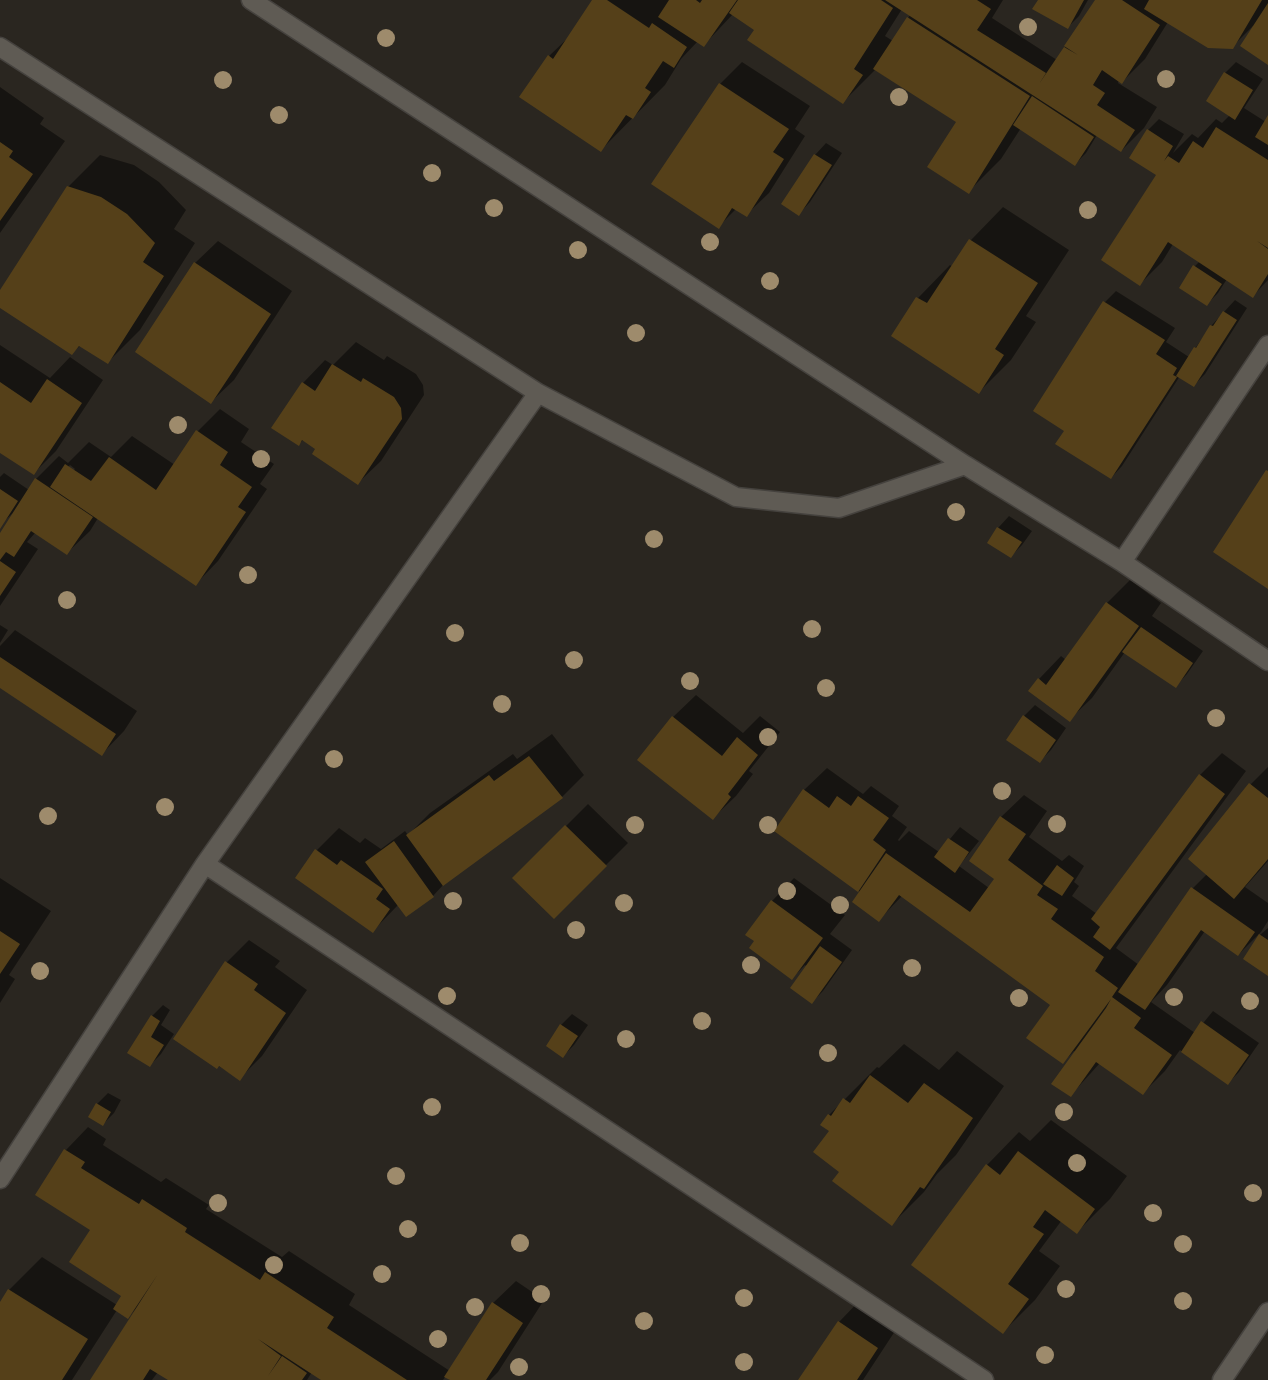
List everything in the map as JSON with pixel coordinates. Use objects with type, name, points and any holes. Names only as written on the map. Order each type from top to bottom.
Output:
[{"type":"street","points":[[251,0],[965,465],[1122,562],[1268,661]]},
{"type":"street","points":[[0,47],[538,393],[736,497],[839,508],[965,465]]},
{"type":"street","points":[[1122,562],[1268,345]]},
{"type":"street","points":[[0,1179],[205,864],[538,393]]},
{"type":"street","points":[[205,864],[984,1380]]},
{"type":"street","points":[[1222,1380],[1268,1312]]},
{"type":"building","points":[[592,0],[607,0],[649,28],[652,23],[687,47],[674,68],[663,61],[645,88],[651,92],[633,119],[626,115],[601,152],[519,97],[548,55],[553,59]]},
{"type":"building","points":[[669,0],[696,0],[700,3],[702,0],[737,0],[704,47],[658,17]]},
{"type":"building","points":[[738,0],[881,0],[893,8],[854,69],[863,75],[843,104],[747,40],[754,30],[729,13]]},
{"type":"building","points":[[885,0],[977,0],[991,9],[977,30],[1046,73],[1039,84],[1064,47],[1078,55],[1064,46],[1095,0],[1122,0],[1160,25],[1122,84],[1102,70],[1093,85],[1105,93],[1097,105],[1135,130],[1121,152]]},
{"type":"building","points":[[1038,0],[1084,0],[1068,29],[1032,9]]},
{"type":"building","points":[[1149,0],[1262,0],[1233,49],[1208,48],[1144,9]]},
{"type":"building","points":[[1268,3],[1268,65],[1240,46]]},
{"type":"building","points":[[907,17],[1030,96],[969,194],[927,167],[956,122],[873,69]]},
{"type":"building","points":[[1224,72],[1253,90],[1235,120],[1206,101]]},
{"type":"building","points":[[719,83],[789,129],[773,152],[784,159],[747,217],[732,208],[719,229],[651,184]]},
{"type":"building","points":[[1032,96],[1094,137],[1075,166],[1013,125]]},
{"type":"building","points":[[1268,115],[1268,145],[1255,137]]},
{"type":"building","points":[[1216,127],[1268,160],[1268,248],[1257,241],[1268,249],[1268,274],[1253,298],[1168,242],[1140,286],[1101,260],[1156,175],[1129,158],[1147,129],[1173,146],[1164,161],[1168,156],[1179,163],[1193,141],[1203,148]]},
{"type":"building","points":[[0,142],[13,151],[9,157],[33,174],[0,221]]},
{"type":"building","points":[[814,154],[832,165],[799,216],[781,204]]},
{"type":"building","points":[[67,186],[101,197],[127,214],[155,243],[143,262],[164,276],[108,364],[79,346],[72,355],[0,308],[0,290]]},
{"type":"building","points":[[969,239],[1038,283],[995,349],[1004,355],[979,394],[891,336],[916,297],[927,303]]},
{"type":"building","points":[[194,262],[271,314],[211,404],[135,352]]},
{"type":"building","points":[[1193,265],[1222,284],[1207,306],[1179,288]]},
{"type":"building","points":[[1103,301],[1165,340],[1156,354],[1177,368],[1173,375],[1177,377],[1111,479],[1055,444],[1064,431],[1033,411]]},
{"type":"building","points":[[1223,311],[1237,320],[1194,387],[1176,376],[1194,347],[1196,348],[1210,325],[1213,326]]},
{"type":"building","points":[[332,364],[361,382],[363,378],[394,397],[401,408],[402,419],[358,485],[312,454],[315,449],[302,440],[299,446],[271,428],[302,382],[315,391]]},
{"type":"building","points":[[47,379],[82,403],[34,475],[0,453],[0,382],[31,403]]},
{"type":"building","points":[[196,430],[228,452],[220,465],[252,487],[238,507],[246,512],[196,586],[50,487],[65,464],[91,481],[109,457],[156,490]]},
{"type":"building","points":[[1266,470],[1268,471],[1268,589],[1213,552]]},
{"type":"building","points":[[35,478],[93,517],[67,555],[31,531],[14,557],[6,552],[0,560],[0,533]]},
{"type":"building","points":[[0,489],[18,501],[0,529]]},
{"type":"building","points":[[997,527],[1022,542],[1011,558],[987,543]]},
{"type":"building","points":[[0,561],[16,572],[0,596]]},
{"type":"building","points":[[1106,602],[1139,626],[1070,722],[1028,691],[1038,678],[1046,685]]},
{"type":"building","points":[[1141,627],[1193,663],[1176,688],[1122,652]]},
{"type":"building","points":[[0,657],[116,734],[102,756],[0,688]]},
{"type":"building","points":[[1023,715],[1056,740],[1040,763],[1006,740]]},
{"type":"building","points":[[672,716],[722,756],[737,737],[758,755],[728,794],[731,797],[713,820],[637,760]]},
{"type":"building","points":[[529,756],[563,798],[443,886],[406,835],[489,775],[494,781]]},
{"type":"building","points":[[1199,774],[1225,794],[1110,950],[1093,937],[1100,927],[1091,919]]},
{"type":"building","points":[[1249,783],[1268,798],[1268,859],[1234,899],[1188,859]]},
{"type":"building","points":[[803,789],[829,808],[837,796],[851,806],[858,796],[889,818],[873,840],[886,850],[858,892],[774,831]]},
{"type":"building","points":[[1000,816],[1026,834],[1008,860],[1043,886],[1037,895],[1058,909],[1051,919],[1104,957],[1095,971],[1118,988],[1112,997],[1141,1018],[1134,1028],[1172,1055],[1143,1095],[1096,1062],[1071,1097],[1051,1084],[1111,999],[1063,1064],[1026,1038],[1050,1005],[899,895],[879,922],[852,902],[886,853],[970,912],[994,879],[969,861]]},
{"type":"building","points":[[565,825],[607,866],[554,919],[512,878]]},
{"type":"building","points":[[948,838],[969,852],[955,873],[934,857]]},
{"type":"building","points":[[394,841],[434,897],[406,917],[365,862]]},
{"type":"building","points":[[315,849],[337,865],[341,860],[383,889],[376,899],[390,909],[373,933],[295,878]]},
{"type":"building","points":[[1057,865],[1074,878],[1062,896],[1043,884]]},
{"type":"building","points":[[1191,887],[1255,932],[1238,956],[1201,930],[1145,1010],[1118,992]]},
{"type":"building","points":[[771,900],[823,938],[792,980],[749,948],[754,941],[745,935]]},
{"type":"building","points":[[0,931],[20,944],[0,974]]},
{"type":"building","points":[[1259,934],[1268,940],[1268,976],[1243,959]]},
{"type":"building","points":[[820,946],[842,962],[812,1004],[790,988]]},
{"type":"building","points":[[225,961],[258,984],[254,990],[286,1013],[240,1081],[219,1066],[217,1069],[173,1039]]},
{"type":"building","points":[[151,1015],[160,1021],[151,1037],[164,1045],[150,1067],[127,1053]]},
{"type":"building","points":[[1201,1021],[1249,1055],[1228,1085],[1181,1052]]},
{"type":"building","points":[[560,1024],[578,1036],[563,1058],[546,1046]]},
{"type":"building","points":[[870,1075],[908,1103],[924,1083],[973,1118],[924,1189],[920,1187],[892,1226],[832,1181],[839,1172],[813,1152],[829,1131],[820,1125],[828,1114],[831,1116],[843,1098],[850,1103]]},
{"type":"building","points":[[96,1103],[111,1112],[103,1126],[88,1117]]},
{"type":"building","points":[[64,1149],[85,1162],[81,1168],[139,1204],[142,1199],[187,1228],[185,1232],[260,1280],[265,1272],[334,1317],[327,1328],[407,1380],[321,1380],[258,1339],[281,1356],[268,1376],[282,1356],[307,1373],[302,1380],[168,1380],[150,1369],[143,1380],[90,1380],[158,1274],[128,1319],[113,1309],[121,1296],[69,1262],[90,1230],[35,1195]]},
{"type":"building","points":[[1018,1151],[1095,1209],[1077,1234],[1045,1210],[1033,1227],[1044,1234],[1008,1284],[1029,1299],[1003,1334],[911,1265],[986,1164],[1000,1175]]},
{"type":"building","points":[[8,1289],[88,1339],[62,1380],[0,1380],[0,1302]]},
{"type":"building","points":[[492,1302],[523,1323],[486,1380],[450,1380],[444,1377]]},
{"type":"building","points":[[838,1321],[878,1348],[857,1380],[798,1380]]}]
